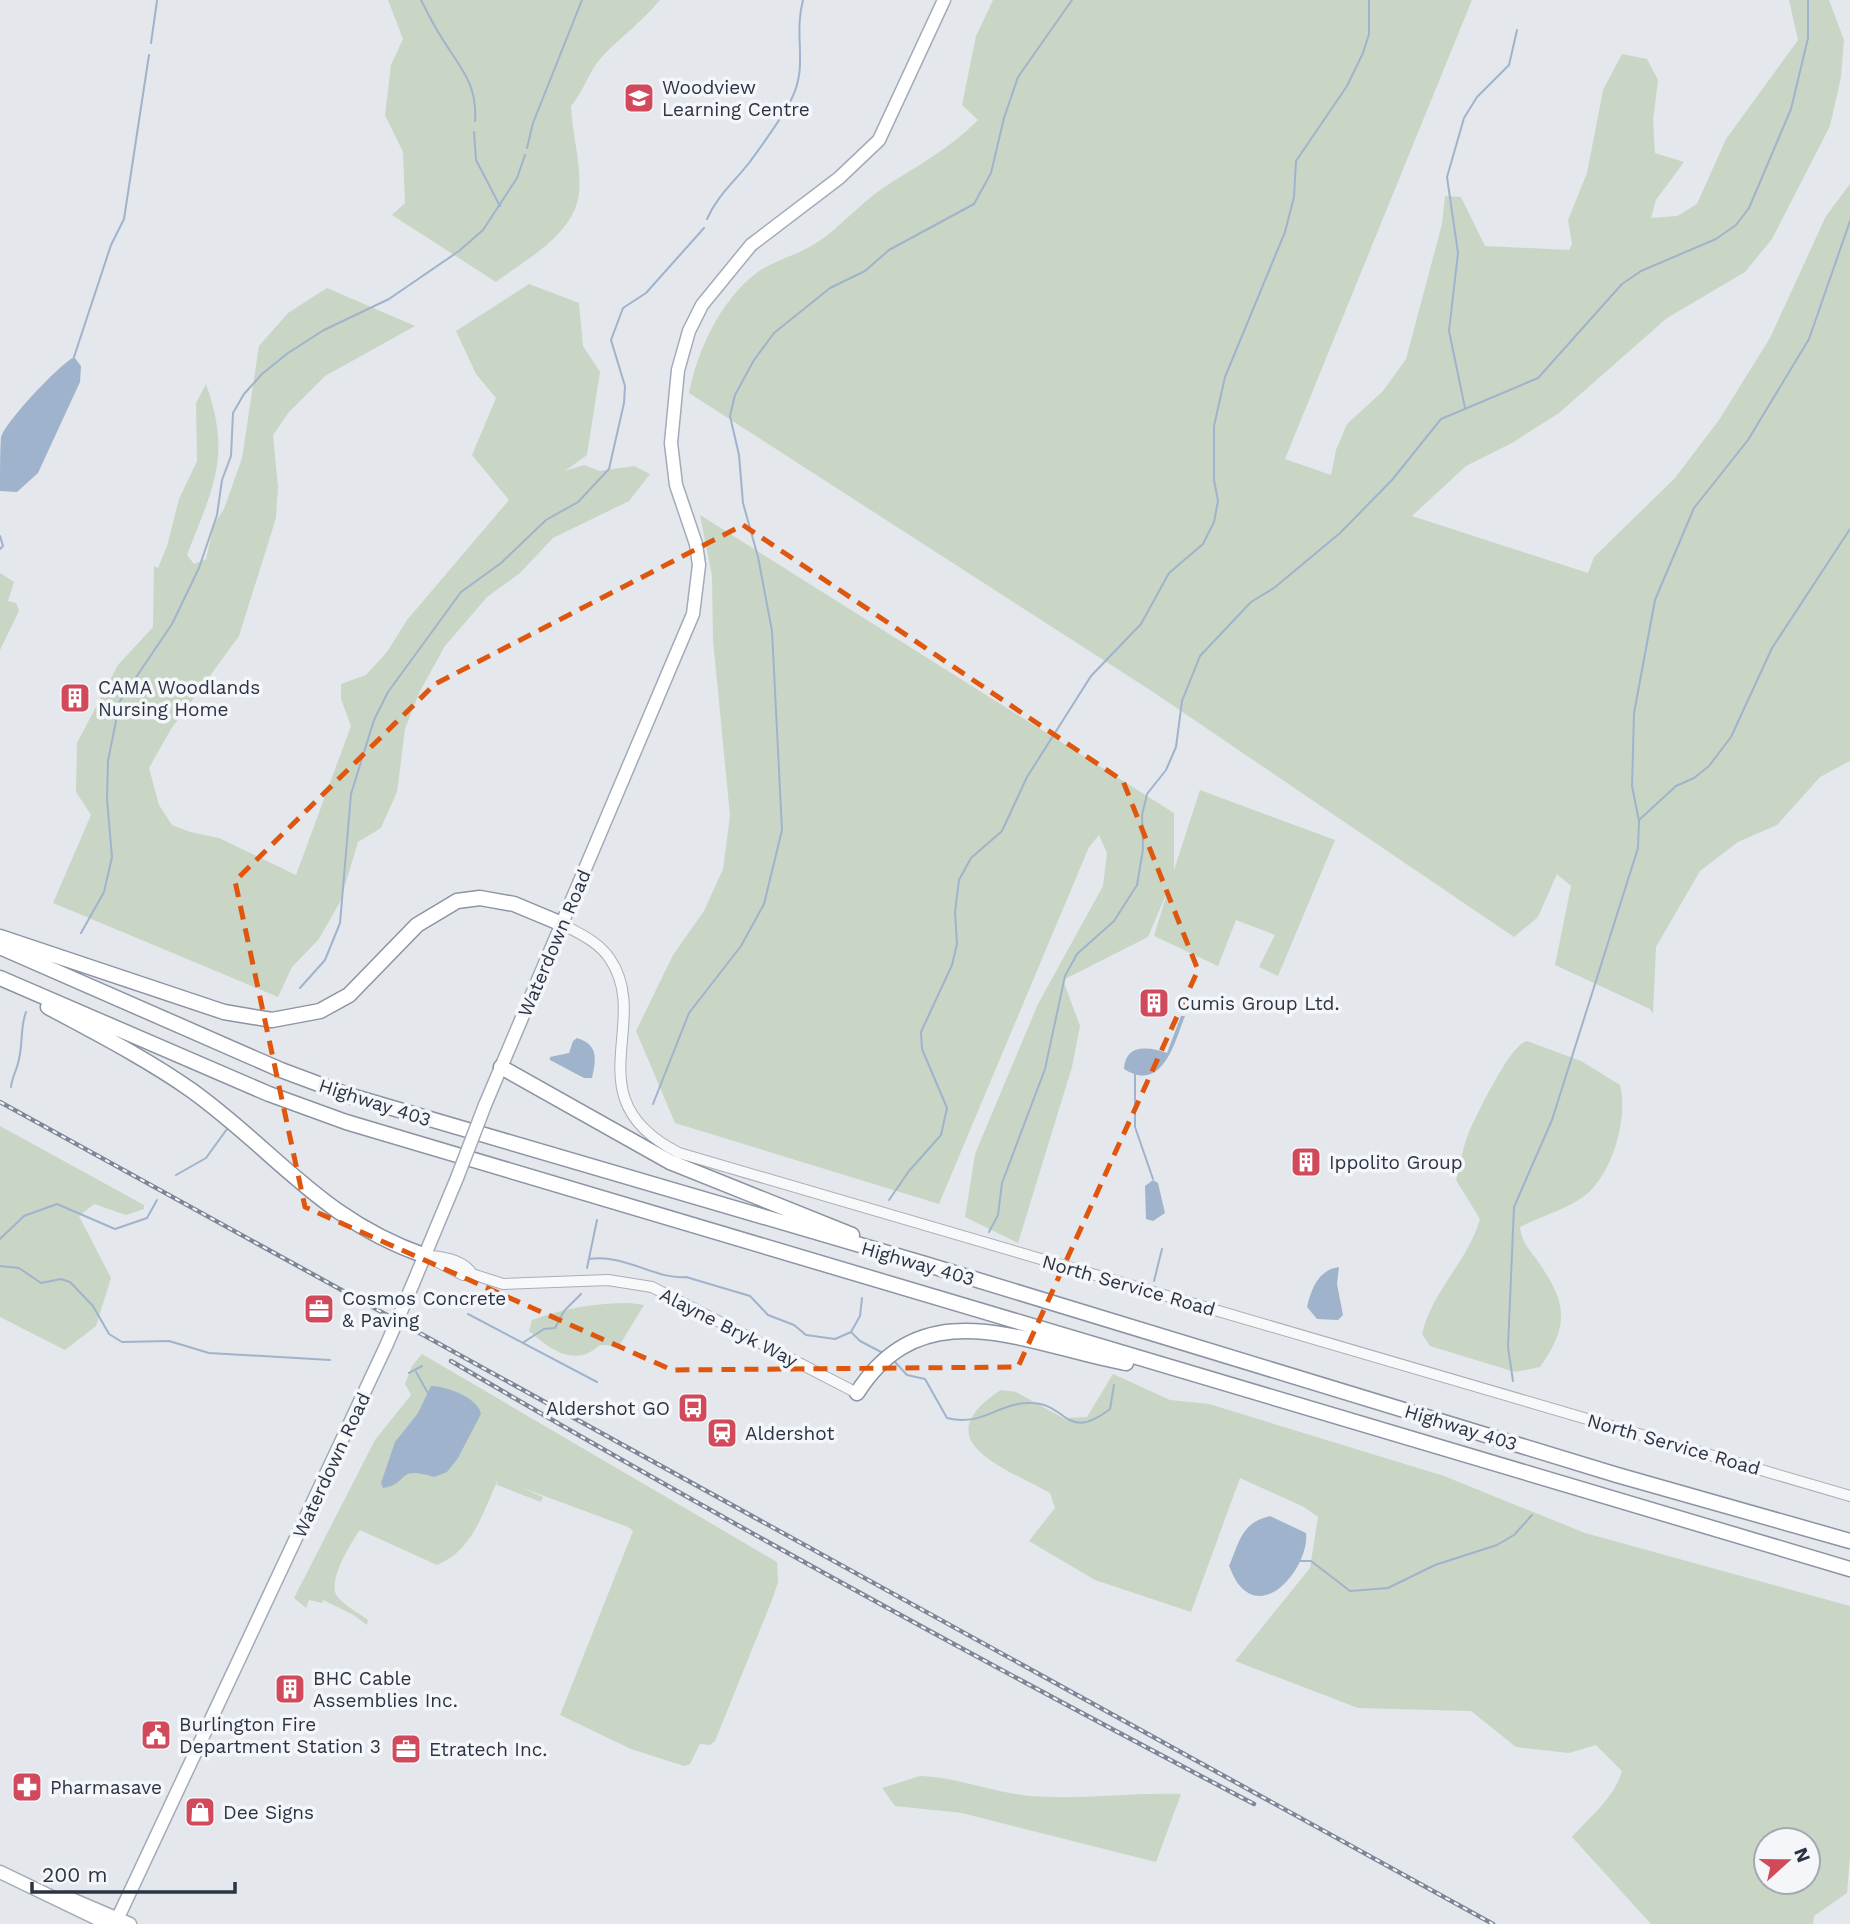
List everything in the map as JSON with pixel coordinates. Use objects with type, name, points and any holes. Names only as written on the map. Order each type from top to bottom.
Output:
[{"type":"highway","points":[[0,937],[224,1012],[272,1020],[320,1011],[349,995],[417,925],[437,910],[457,901],[480,898],[514,904],[562,925]]},
{"type":"highway","name":"Highway 403","points":[[0,947],[281,1070],[348,1095],[925,1264],[1617,1475],[1850,1541]]},
{"type":"highway","points":[[0,980],[191,1090],[341,1216],[380,1237],[426,1256]]},
{"type":"highway","name":"Highway 403","points":[[0,980],[269,1094],[346,1122],[1850,1569]]},
{"type":"highway","points":[[500,1067],[670,1162],[925,1264]]},
{"type":"highway","points":[[857,1393],[888,1355],[909,1341],[931,1333],[973,1331],[1190,1375]]},
{"type":"main road","name":"Waterdown Road","points":[[118,1923],[426,1256],[500,1067],[686,633],[697,600],[699,565],[696,544],[676,485],[671,443],[678,370],[689,331],[702,305],[751,245],[839,178],[879,140],[944,0]]},
{"type":"main road","points":[[0,1872],[61,1899],[66,1906],[118,1923]]},
{"type":"street","name":"North Service Road","points":[[562,925],[590,939],[611,960],[622,997],[620,1065],[626,1101],[652,1138],[679,1153],[1850,1496]]},
{"type":"street","name":"Alayne Bryk Way","points":[[426,1256],[463,1275],[472,1274],[512,1284],[608,1280],[643,1284],[664,1292],[857,1393]]},
{"type":"highlighted area","points":[[743,525],[1123,781],[1198,970],[1018,1367],[672,1370],[305,1207],[235,881],[435,684]]},
{"type":"green space","points":[[388,0],[660,0],[600,59],[571,106],[580,183],[575,208],[568,221],[547,245],[496,282],[392,215],[405,203],[403,152],[385,115],[391,65],[403,39]]},
{"type":"green space","points":[[993,0],[1472,0],[1285,459],[1331,475],[1336,450],[1347,424],[1383,391],[1406,359],[1442,224],[1445,196],[1461,197],[1485,246],[1569,250],[1572,244],[1568,220],[1587,173],[1603,90],[1622,54],[1647,59],[1658,80],[1653,120],[1655,153],[1684,162],[1656,200],[1651,218],[1677,216],[1697,204],[1726,139],[1798,40],[1789,0],[1829,0],[1844,40],[1841,77],[1830,126],[1772,239],[1745,272],[1667,318],[1559,413],[1512,443],[1466,466],[1412,516],[1588,573],[1594,557],[1675,478],[1719,420],[1770,338],[1826,216],[1850,184],[1850,761],[1820,777],[1777,825],[1738,842],[1700,871],[1656,947],[1653,1014],[1650,1009],[1555,965],[1571,886],[1557,874],[1538,917],[1514,937],[1153,692],[689,393],[698,360],[712,328],[742,285],[762,269],[822,239],[883,188],[945,148],[978,120],[962,105],[976,36]]},
{"type":"green space","points":[[529,284],[579,303],[583,346],[600,372],[587,455],[565,471],[584,465],[600,471],[634,466],[650,474],[629,501],[553,538],[520,573],[487,597],[445,646],[420,691],[405,729],[397,792],[381,828],[358,842],[340,902],[319,939],[292,967],[278,997],[53,903],[91,815],[76,792],[77,743],[118,665],[153,627],[154,566],[158,568],[167,546],[179,499],[197,461],[196,403],[206,384],[218,432],[218,452],[216,471],[205,510],[187,555],[194,564],[206,559],[214,524],[224,509],[242,458],[259,346],[288,313],[327,288],[415,326],[325,376],[289,412],[273,435],[278,487],[276,518],[239,636],[171,729],[149,768],[159,805],[172,825],[219,838],[296,875],[351,726],[341,699],[341,684],[366,675],[387,652],[407,620],[509,500],[472,455],[496,398],[476,374],[456,331]]},
{"type":"green space","points":[[700,515],[1174,813],[1174,870],[1200,790],[1335,840],[1278,976],[1259,967],[1275,935],[1236,920],[1218,966],[1154,936],[1168,890],[1148,937],[1063,980],[1080,1026],[1072,1067],[1018,1243],[965,1217],[975,1154],[1038,1004],[1103,886],[1107,853],[1099,835],[1089,847],[939,1204],[675,1123],[636,1031],[673,955],[704,911],[723,869],[730,816],[713,640],[712,576]]},
{"type":"green space","points":[[0,573],[14,582],[8,601],[16,603],[19,611],[0,650]]},
{"type":"green space","points":[[1527,1041],[1581,1061],[1620,1085],[1622,1114],[1609,1164],[1591,1190],[1573,1203],[1520,1227],[1526,1245],[1554,1289],[1561,1314],[1556,1338],[1540,1367],[1515,1372],[1430,1346],[1422,1334],[1434,1304],[1467,1249],[1480,1219],[1456,1180],[1467,1138],[1503,1067],[1520,1045]]},
{"type":"green space","points":[[0,1126],[144,1205],[144,1209],[126,1215],[94,1204],[79,1216],[111,1278],[96,1326],[65,1350],[0,1317]]},
{"type":"green space","points":[[593,1305],[644,1305],[619,1346],[600,1345],[591,1352],[572,1356],[555,1350],[529,1331],[532,1320],[557,1312]]},
{"type":"green space","points":[[422,1354],[777,1562],[778,1582],[772,1600],[715,1741],[710,1745],[700,1744],[690,1764],[684,1766],[631,1749],[560,1715],[633,1531],[628,1527],[520,1487],[543,1497],[541,1502],[497,1485],[498,1480],[468,1540],[459,1550],[437,1565],[360,1530],[341,1562],[335,1590],[343,1603],[368,1620],[367,1625],[352,1614],[323,1600],[322,1603],[309,1600],[306,1608],[294,1598],[375,1440],[411,1395],[405,1384],[412,1366]]},
{"type":"green space","points":[[1113,1374],[1170,1400],[1209,1404],[1444,1476],[1585,1533],[1850,1606],[1850,1855],[1847,1893],[1814,1916],[1813,1924],[1651,1924],[1572,1837],[1608,1798],[1622,1771],[1596,1745],[1569,1753],[1516,1747],[1471,1711],[1358,1708],[1235,1661],[1310,1568],[1318,1517],[1304,1507],[1240,1478],[1191,1612],[1095,1580],[1029,1541],[1055,1508],[1050,1493],[994,1463],[979,1451],[970,1438],[969,1424],[979,1408],[1001,1390],[1016,1392],[1063,1418],[1087,1417]]},
{"type":"green space","points":[[920,1776],[1031,1796],[1181,1794],[1156,1862],[962,1813],[895,1806],[882,1788]]},
{"type":"water","points":[[74,357],[81,366],[80,382],[38,473],[17,492],[0,491],[1,437],[5,429],[56,371]]},
{"type":"water","points":[[1181,1016],[1185,1016],[1172,1050],[1158,1070],[1149,1075],[1137,1075],[1124,1069],[1129,1055],[1134,1051],[1153,1049],[1167,1053]]},
{"type":"water","points":[[577,1038],[589,1045],[594,1054],[592,1078],[584,1078],[550,1060],[550,1057],[569,1053],[573,1041]]},
{"type":"water","points":[[1153,1180],[1158,1183],[1165,1213],[1153,1221],[1146,1219],[1145,1186]]},
{"type":"water","points":[[1339,1267],[1337,1284],[1343,1315],[1338,1320],[1317,1319],[1307,1307],[1311,1293],[1321,1276]]},
{"type":"water","points":[[431,1386],[445,1388],[468,1398],[479,1408],[481,1414],[458,1458],[447,1472],[434,1477],[408,1474],[392,1486],[383,1488],[381,1483],[395,1442],[418,1413]]},
{"type":"water","points":[[1270,1516],[1306,1533],[1306,1545],[1295,1571],[1285,1583],[1263,1596],[1251,1594],[1238,1584],[1229,1566],[1247,1528]]},
{"type":"waterway","points":[[421,0],[470,84],[475,121]]},
{"type":"waterway","points":[[527,148],[533,123],[582,0]]},
{"type":"waterway","points":[[707,219],[721,196],[766,140],[791,100],[799,75],[799,27],[803,0]]},
{"type":"waterway","points":[[653,1104],[689,1013],[741,946],[764,904],[782,830],[772,631],[758,557],[743,503],[739,455],[730,416],[735,395],[754,360],[774,333],[830,288],[865,271],[889,250],[974,204],[991,173],[1004,118],[1018,77],[1072,0]]},
{"type":"waterway","points":[[889,1200],[909,1171],[941,1135],[947,1108],[922,1049],[921,1032],[952,965],[957,944],[955,912],[959,880],[971,858],[1002,831],[1027,777],[1091,676],[1141,624],[1169,573],[1203,544],[1214,522],[1218,501],[1214,480],[1214,426],[1225,377],[1285,232],[1294,197],[1296,161],[1347,86],[1363,53],[1369,34],[1369,0]]},
{"type":"waterway","points":[[989,1232],[998,1215],[1002,1183],[1045,1069],[1065,976],[1077,954],[1114,921],[1137,885],[1143,849],[1142,815],[1147,794],[1166,770],[1176,747],[1182,701],[1200,656],[1251,602],[1274,588],[1340,533],[1392,480],[1441,419],[1538,378],[1622,284],[1641,271],[1716,239],[1736,225],[1749,208],[1791,109],[1808,38],[1808,0]]},
{"type":"waterway","points":[[151,43],[157,1]]},
{"type":"waterway","points":[[1465,408],[1449,331],[1458,253],[1447,177],[1464,118],[1477,97],[1509,65],[1517,30]]},
{"type":"waterway","points":[[74,357],[111,245],[124,219],[149,55]]},
{"type":"waterway","points":[[474,132],[476,160],[500,206]]},
{"type":"waterway","points":[[81,933],[104,892],[112,857],[107,799],[108,761],[120,701],[172,624],[199,568],[217,515],[222,480],[231,456],[233,413],[244,394],[262,374],[288,353],[324,330],[389,299],[459,251],[483,230],[517,178],[525,155]]},
{"type":"waterway","points":[[1513,1381],[1508,1347],[1514,1207],[1552,1120],[1638,848],[1639,821],[1632,786],[1634,713],[1655,600],[1694,508],[1748,440],[1809,339],[1850,221]]},
{"type":"waterway","points":[[300,988],[325,960],[340,923],[351,794],[374,720],[388,692],[461,592],[501,563],[546,520],[578,502],[609,469],[624,403],[625,386],[611,340],[623,308],[646,293],[704,228]]},
{"type":"waterway","points":[[1639,820],[1676,786],[1694,778],[1709,766],[1731,737],[1772,648],[1850,529]]},
{"type":"waterway","points":[[0,536],[3,546],[0,549]]},
{"type":"waterway","points":[[11,1087],[18,1063],[26,1012]]},
{"type":"waterway","points":[[1135,1075],[1135,1127],[1153,1179]]},
{"type":"waterway","points":[[176,1175],[206,1158],[227,1129]]},
{"type":"waterway","points":[[0,1239],[24,1216],[57,1204],[115,1229],[147,1218],[157,1200]]},
{"type":"waterway","points":[[587,1268],[597,1220]]},
{"type":"waterway","points":[[1154,1281],[1162,1249]]},
{"type":"waterway","points":[[589,1259],[616,1260],[663,1275],[686,1277],[750,1296],[768,1315],[794,1325],[806,1335],[835,1339],[851,1332],[860,1316],[862,1298]]},
{"type":"waterway","points":[[0,1266],[19,1268],[41,1283],[61,1279],[70,1282],[93,1306],[109,1334],[122,1342],[169,1341],[209,1353],[330,1360]]},
{"type":"waterway","points":[[524,1342],[544,1329],[555,1328],[564,1311],[581,1294]]},
{"type":"waterway","points":[[468,1314],[597,1382]]},
{"type":"waterway","points":[[851,1332],[860,1341],[885,1354]]},
{"type":"waterway","points":[[895,1362],[907,1375],[925,1379],[947,1418],[960,1420],[981,1417],[1009,1406],[1031,1403],[1043,1405],[1075,1422],[1084,1422],[1095,1419],[1110,1409],[1114,1385]]},
{"type":"waterway","points":[[409,1373],[422,1366]]},
{"type":"waterway","points":[[416,1372],[429,1395]]},
{"type":"waterway","points":[[1300,1561],[1311,1561],[1350,1591],[1388,1588],[1435,1565],[1497,1545],[1514,1535],[1532,1515]]},
{"type":"railway","points":[[0,1102],[1493,1924]]},
{"type":"railway","points":[[451,1361],[850,1587],[1254,1804]]},
{"type":"place","name":"Woodview Learning Centre","points":[[639,98]]},
{"type":"place","name":"CAMA Woodlands Nursing Home","points":[[75,698]]},
{"type":"place","name":"Cumis Group Ltd.","points":[[1154,1003]]},
{"type":"place","name":"Ippolito Group","points":[[1306,1162]]},
{"type":"place","name":"Cosmos Concrete & Paving","points":[[319,1309]]},
{"type":"place","name":"Aldershot GO","points":[[693,1408]]},
{"type":"place","name":"Aldershot","points":[[722,1433]]},
{"type":"place","name":"BHC Cable Assemblies Inc.","points":[[290,1689]]},
{"type":"place","name":"Burlington Fire Department Station 3","points":[[156,1735]]},
{"type":"place","name":"Etratech Inc.","points":[[406,1749]]},
{"type":"place","name":"Pharmasave","points":[[27,1787]]},
{"type":"place","name":"Dee Signs","points":[[200,1812]]}]
